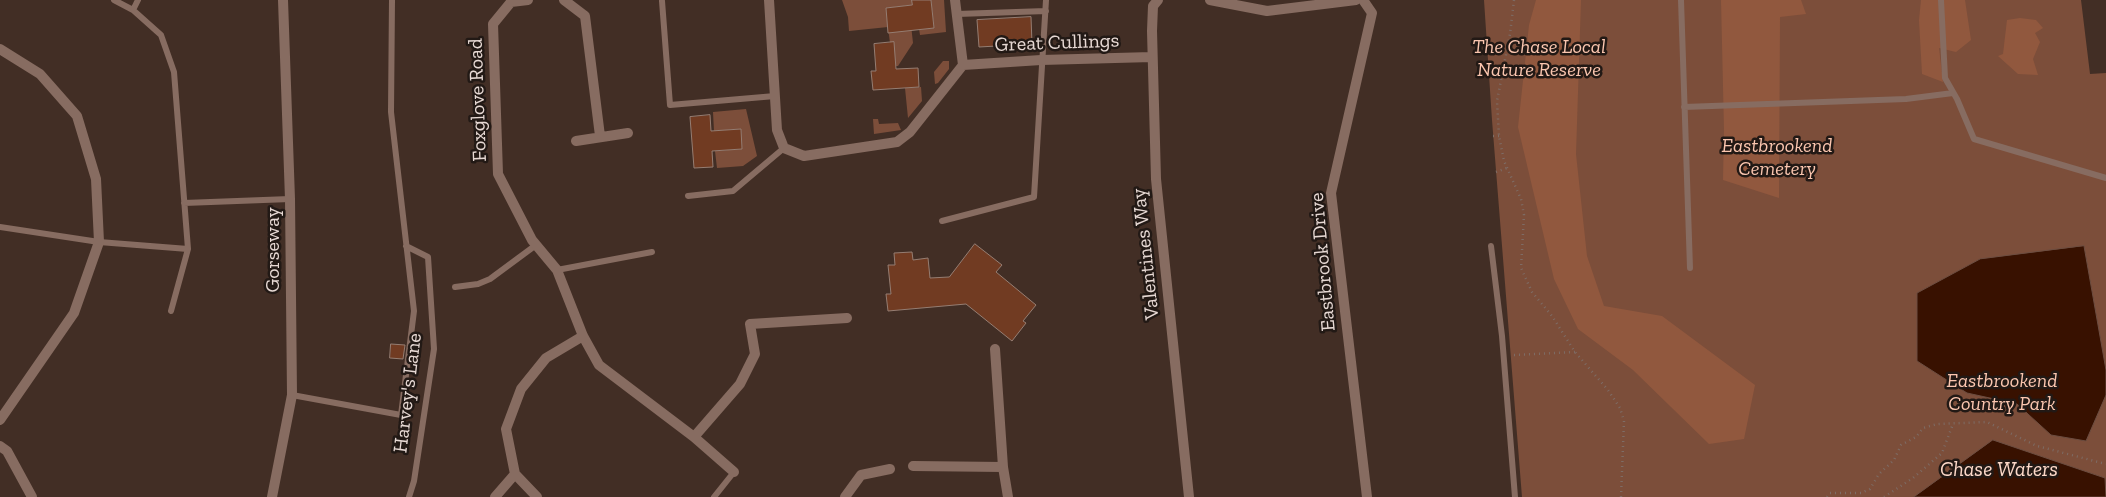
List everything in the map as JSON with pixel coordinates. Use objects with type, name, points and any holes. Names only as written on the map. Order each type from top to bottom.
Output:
[{"type":"street","name":"Gorseway","points":[[272,497],[292,395],[290,199],[284,0]]},
{"type":"street","name":"Foxglove Road","points":[[528,0],[511,2],[493,24],[498,174],[536,245],[557,270],[583,336],[599,365],[694,437],[734,472]]},
{"type":"street","points":[[564,0],[585,16],[600,136]]},
{"type":"street","points":[[769,0],[777,130],[784,148],[804,156],[897,142],[910,132],[963,65],[956,0]]},
{"type":"street","points":[[1210,0],[1267,11],[1356,0]]},
{"type":"street","name":"Eastbrook Drive","points":[[1363,0],[1372,13],[1330,193],[1367,497]]},
{"type":"street","name":"Valentines Way","points":[[1155,3],[1152,58],[1156,179],[1189,497]]},
{"type":"street","points":[[0,49],[40,74],[76,116],[96,179],[99,242],[74,314],[0,420]]},
{"type":"street","name":"Great Cullings","points":[[963,65],[1041,60],[1152,58]]},
{"type":"street","points":[[576,142],[628,132]]},
{"type":"street","points":[[694,437],[740,384],[755,354],[750,324],[847,318]]},
{"type":"street","points":[[537,497],[515,474],[506,429],[520,389],[546,358],[583,336]]},
{"type":"street","points":[[994,349],[1003,467],[1008,497]]},
{"type":"street","points":[[0,446],[7,451],[32,497]]},
{"type":"street","points":[[913,466],[1003,467]]},
{"type":"street","points":[[842,497],[861,475],[890,469]]},
{"type":"street","points":[[495,497],[515,474]]},
{"type":"lane","points":[[114,0],[133,10],[161,35],[174,72],[188,249],[171,311]]},
{"type":"lane","points":[[133,10],[138,0]]},
{"type":"lane","points":[[292,395],[401,415],[414,311],[391,112],[392,0]]},
{"type":"lane","points":[[942,221],[1034,197],[1046,0]]},
{"type":"lane","points":[[1681,0],[1690,268]]},
{"type":"lane","points":[[1941,0],[1945,78],[1954,93],[1974,139],[2106,178]]},
{"type":"lane","points":[[662,1],[670,105],[775,96]]},
{"type":"lane","points":[[957,14],[1046,11]]},
{"type":"lane","points":[[1684,107],[1906,99],[1954,93]]},
{"type":"lane","points":[[688,196],[733,191],[784,148]]},
{"type":"lane","points":[[184,203],[290,199]]},
{"type":"lane","points":[[0,227],[99,242],[188,249]]},
{"type":"lane","points":[[455,287],[478,284],[490,280],[536,245]]},
{"type":"lane","name":"Harvey's Lane","points":[[406,246],[428,257],[434,349],[414,481],[409,497]]},
{"type":"lane","points":[[1491,246],[1503,356],[1514,497]]},
{"type":"lane","points":[[557,270],[652,252]]},
{"type":"lane","points":[[714,497],[734,472]]},
{"type":"path","points":[[1514,0],[1497,101],[1499,136],[1507,168],[1520,199],[1524,216],[1521,268],[1532,292],[1552,316],[1575,352],[1608,390],[1620,408],[1624,421],[1621,497]]},
{"type":"path","points":[[1489,75],[1502,78]]},
{"type":"path","points":[[1493,136],[1499,136]]},
{"type":"path","points":[[1496,172],[1507,168]]},
{"type":"path","points":[[1503,356],[1575,352]]},
{"type":"path","points":[[1828,497],[1830,493],[1861,494],[1870,489],[1879,474],[1894,460],[1901,446],[1916,437],[1923,428],[1938,424],[1987,422],[2037,446],[2106,464]]},
{"type":"path","points":[[1884,497],[1913,478],[1942,453],[1953,424]]},
{"type":"green space","points":[[842,0],[912,0],[912,5],[886,8],[888,27],[849,31],[848,17]]},
{"type":"green space","points":[[931,0],[944,0],[946,32],[920,35],[919,29],[934,28]]},
{"type":"green space","points":[[1484,0],[2081,0],[2090,74],[2106,73],[2106,497],[1522,497]]},
{"type":"green space","name":"The Chase Local Nature Reserve","points":[[1536,0],[1581,0],[1576,154],[1587,256],[1604,306],[1662,316],[1755,385],[1744,439],[1709,444],[1633,370],[1578,329],[1554,279],[1518,127],[1529,25]]},
{"type":"green space","name":"Eastbrookend Cemetery","points":[[1721,0],[1801,0],[1806,14],[1780,17],[1779,198],[1723,180],[1724,130]]},
{"type":"green space","points":[[1921,0],[1965,0],[1971,40],[1956,52],[1939,48],[1943,82],[1922,74],[1919,20]]},
{"type":"green space","points":[[2020,18],[2036,20],[2043,28],[2035,33],[2040,42],[2033,59],[2038,75],[2018,74],[1998,56],[2003,54],[2007,20]]},
{"type":"green space","points":[[911,25],[913,43],[898,66],[896,66],[888,27]]},
{"type":"green space","points":[[943,61],[949,61],[949,69],[938,83],[935,84],[934,72]]},
{"type":"green space","points":[[921,87],[922,101],[908,118],[905,88]]},
{"type":"green space","points":[[746,109],[757,156],[743,166],[717,168],[715,151],[742,149],[741,129],[714,131],[713,112]]},
{"type":"green space","points":[[873,119],[878,119],[879,124],[898,123],[901,130],[874,134]]},
{"type":"water","points":[[2084,246],[2106,370],[2106,395],[2086,441],[2051,435],[2017,404],[1967,393],[1917,361],[1917,293],[1980,259]]},
{"type":"water","name":"Chase Waters","points":[[1993,440],[2105,478],[2106,497],[1914,497]]},
{"type":"building","points":[[912,0],[931,0],[934,28],[888,33],[886,8],[912,5]]},
{"type":"building","points":[[1031,17],[1032,44],[979,47],[977,20]]},
{"type":"building","points":[[894,42],[896,69],[918,68],[919,87],[873,90],[871,71],[876,71],[874,44]]},
{"type":"building","points":[[710,115],[711,131],[741,129],[742,149],[712,151],[713,167],[694,168],[690,117]]},
{"type":"building","points":[[975,244],[1002,265],[996,272],[1036,305],[1023,321],[1026,323],[1012,341],[966,304],[888,311],[886,294],[891,294],[888,265],[895,265],[894,253],[912,252],[913,260],[928,258],[930,278],[949,277]]},
{"type":"building","points":[[391,344],[405,345],[403,359],[390,358]]},
{"type":"park label","name":"Eastbrookend Country Park","points":[[2002,392]]}]
